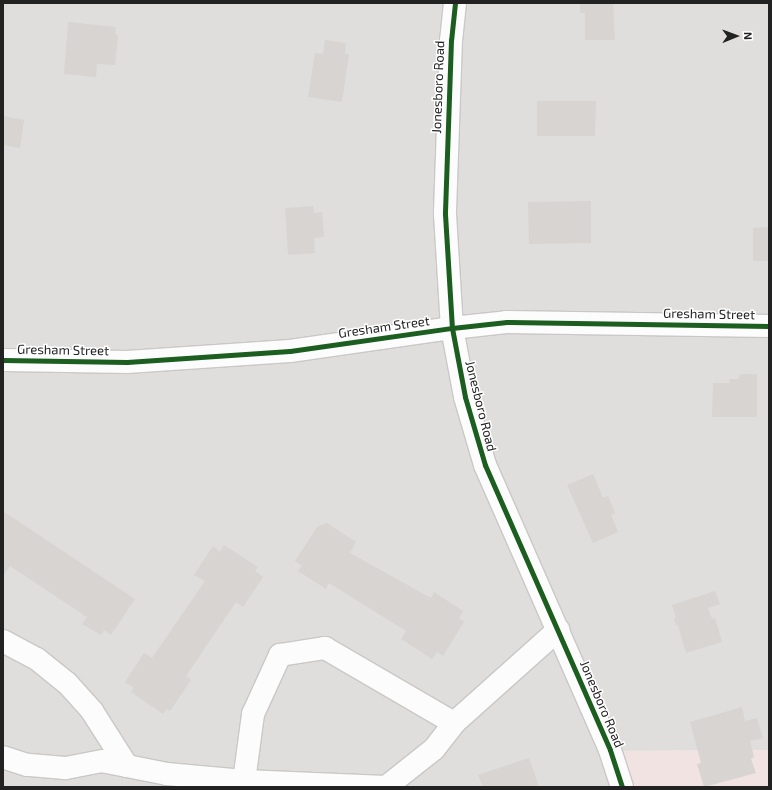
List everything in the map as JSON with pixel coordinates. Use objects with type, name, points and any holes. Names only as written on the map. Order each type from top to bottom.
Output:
[{"type":"street","name":"Jonesboro Road","points":[[454,3],[451,40],[445,214],[452,328],[465,397],[485,465],[610,750],[622,787]]},
{"type":"street","name":"Gresham Street","points":[[3,360],[127,362],[290,351],[452,328],[508,322],[769,326]]},
{"type":"street","points":[[3,757],[27,765],[65,768],[102,761],[167,774],[244,781],[386,786],[434,749],[454,723],[558,630]]},
{"type":"street","points":[[3,641],[37,659],[67,683],[92,711],[127,766]]},
{"type":"street","points":[[244,781],[253,714],[280,655],[325,648],[454,723]]},
{"type":"shaded area","points":[[3,3],[769,3],[769,750],[622,751],[629,787],[3,787]]},
{"type":"shaded area","points":[[769,750],[769,787],[629,787],[621,751]]},
{"type":"building","points":[[580,3],[613,3],[615,40],[585,40],[585,13],[580,13]]},
{"type":"building","points":[[68,22],[116,27],[115,34],[118,35],[115,65],[97,64],[96,77],[64,74]]},
{"type":"building","points":[[325,40],[346,43],[345,54],[349,54],[342,102],[308,97],[315,53],[323,54]]},
{"type":"building","points":[[537,101],[596,101],[595,136],[537,136]]},
{"type":"building","points":[[3,116],[24,120],[20,148],[3,145]]},
{"type":"building","points":[[591,201],[591,243],[529,244],[528,202]]},
{"type":"building","points":[[313,206],[314,213],[322,212],[324,237],[314,238],[315,253],[288,255],[285,208]]},
{"type":"building","points":[[769,227],[769,261],[753,261],[753,228]]},
{"type":"building","points":[[740,374],[757,374],[757,417],[712,417],[713,383],[729,383],[729,379],[739,379]]},
{"type":"building","points":[[593,474],[603,498],[608,496],[615,513],[611,515],[618,532],[593,543],[567,485]]},
{"type":"building","points":[[3,511],[135,599],[111,635],[104,630],[101,635],[82,624],[87,617],[10,566],[3,576]]},
{"type":"building","points":[[327,523],[356,542],[350,553],[431,598],[434,592],[463,611],[459,618],[464,622],[443,656],[437,652],[432,659],[401,639],[406,631],[329,583],[326,589],[298,571],[302,566],[295,561],[317,527]]},
{"type":"building","points":[[224,545],[258,567],[255,571],[263,577],[243,607],[236,602],[186,676],[191,680],[170,711],[167,709],[163,714],[131,692],[134,688],[125,682],[144,653],[152,658],[205,581],[194,575],[213,546],[220,552]]},
{"type":"building","points":[[715,591],[720,604],[708,608],[712,619],[715,618],[722,642],[686,653],[678,625],[676,625],[674,619],[676,618],[672,605]]},
{"type":"building","points":[[742,707],[745,721],[757,718],[763,738],[750,741],[754,757],[751,759],[756,773],[704,787],[697,764],[701,763],[690,722]]},
{"type":"building","points":[[529,758],[539,787],[483,787],[478,775]]},
{"type":"cycle path","points":[[455,3],[451,40],[445,214],[452,328],[465,397],[485,465],[610,750],[622,787]]},
{"type":"cycle path","points":[[3,360],[127,362],[290,351],[452,328],[507,322],[769,326]]}]
